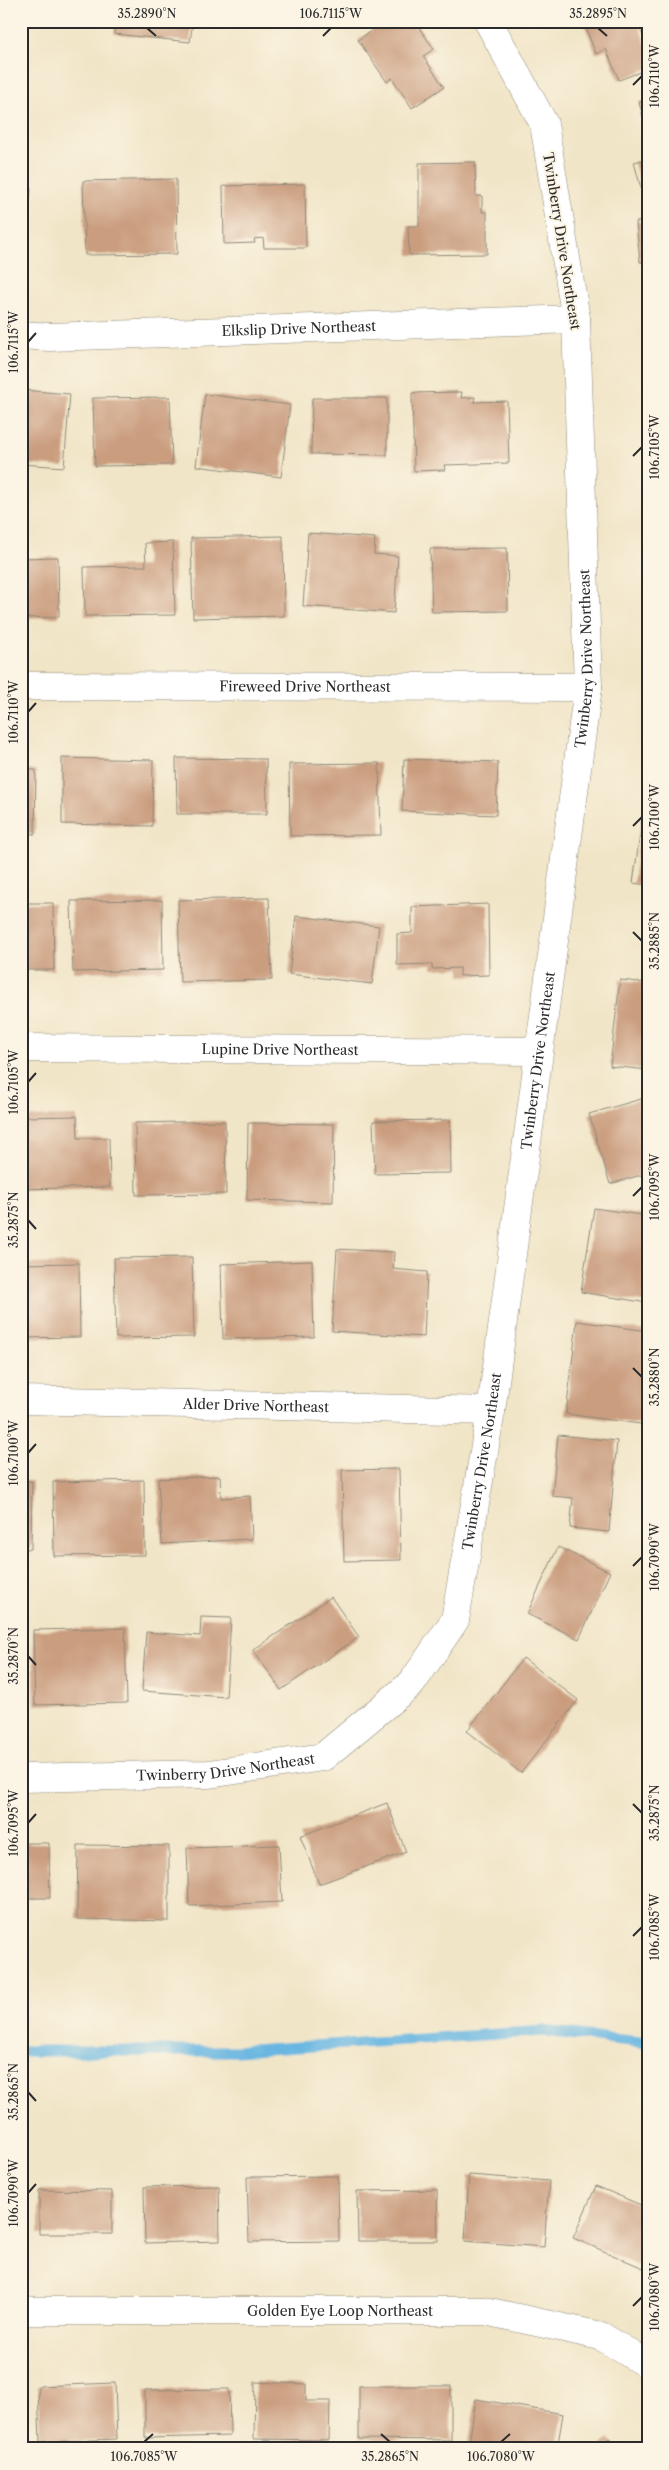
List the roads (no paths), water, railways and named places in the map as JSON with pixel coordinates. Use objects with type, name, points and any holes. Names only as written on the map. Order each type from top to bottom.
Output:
[{"type":"street","name":"Twinberry Drive Northeast","points":[[21,1778],[209,1774],[323,1757],[412,1683],[454,1620],[491,1411],[588,687],[576,319],[544,124],[488,21]]},
{"type":"street","name":"Elkslip Drive Northeast","points":[[21,335],[49,337],[576,319]]},
{"type":"street","name":"Fireweed Drive Northeast","points":[[21,686],[588,687]]},
{"type":"street","name":"Lupine Drive Northeast","points":[[21,1048],[539,1051]]},
{"type":"street","name":"Alder Drive Northeast","points":[[21,1400],[491,1411]]},
{"type":"street","name":"Golden Eye Loop Northeast","points":[[21,2311],[485,2311],[601,2336],[648,2365]]},
{"type":"waterway","points":[[21,2051],[236,2051],[544,2031],[648,2043]]}]
